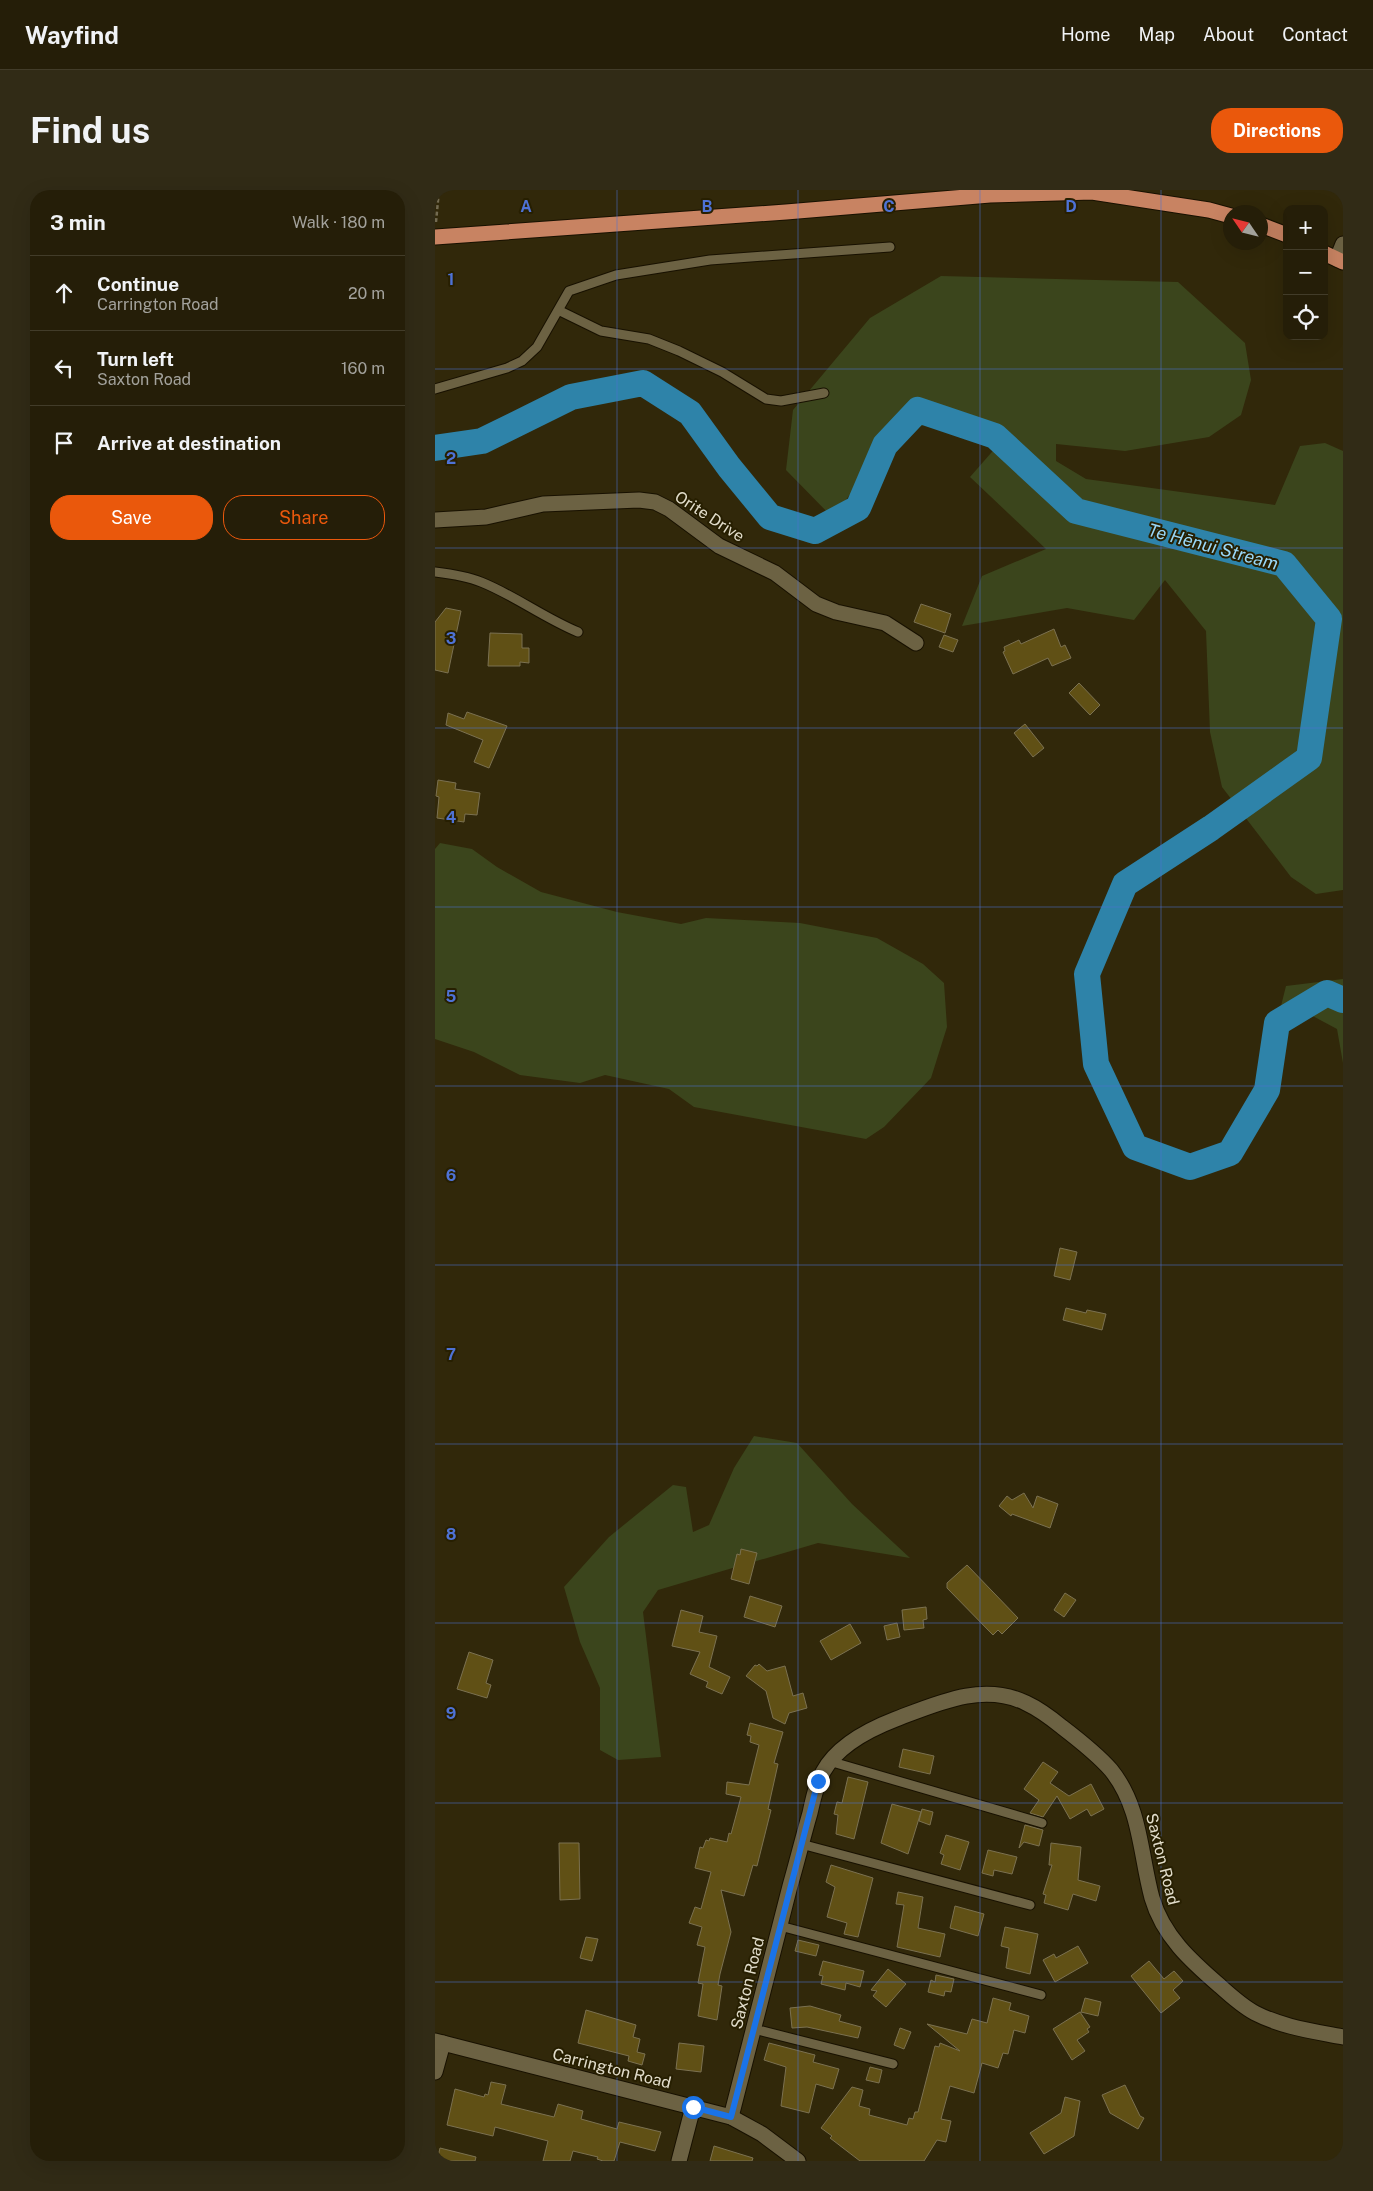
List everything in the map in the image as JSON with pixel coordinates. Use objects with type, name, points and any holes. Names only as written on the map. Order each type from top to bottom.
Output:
[{"type":"highway","points":[[435,237],[990,196],[1092,192],[1223,214]]},
{"type":"highway","points":[[1268,227],[1283,233]]},
{"type":"street","points":[[1335,258],[1343,244]]},
{"type":"street","name":"Orite Drive","points":[[435,520],[486,516],[543,504],[639,500],[655,502],[669,509],[719,546],[775,573],[817,604],[836,612],[885,623],[916,643]]},
{"type":"street","name":"Saxton Road","points":[[731,2117],[818,1781],[829,1761],[840,1751],[867,1733],[891,1721],[949,1699],[973,1694],[995,1694],[1012,1697],[1027,1703],[1043,1713],[1095,1754],[1110,1770],[1121,1785],[1133,1812],[1140,1835],[1152,1897],[1158,1914],[1166,1931],[1179,1949],[1232,1996],[1255,2013],[1286,2025],[1343,2038]]},
{"type":"street","points":[[435,2072],[439,2042]]},
{"type":"street","name":"Carrington Road","points":[[439,2042],[731,2117],[762,2134],[798,2161]]},
{"type":"street","points":[[679,2161],[693,2107]]},
{"type":"lane","points":[[435,389],[507,368],[522,361],[537,347],[569,291],[616,275],[710,260],[890,247]]},
{"type":"lane","points":[[559,311],[601,331],[649,339],[679,351],[722,372],[766,398],[781,401],[824,393]]},
{"type":"lane","points":[[435,572],[459,575],[481,582],[554,622],[578,632]]},
{"type":"lane","points":[[829,1761],[1042,1823]]},
{"type":"lane","points":[[801,1844],[1029,1905]]},
{"type":"lane","points":[[780,1926],[1041,1995]]},
{"type":"lane","points":[[754,2029],[893,2064]]},
{"type":"path","points":[[435,222],[438,222],[439,190]]},
{"type":"green space","points":[[941,276],[1178,282],[1245,343],[1251,380],[1241,415],[1209,437],[1125,451],[1056,444],[1056,461],[1086,479],[1275,505],[1300,446],[1325,443],[1343,451],[1343,890],[1316,894],[1291,877],[1222,787],[1210,732],[1206,631],[1165,580],[1134,620],[1067,608],[962,626],[982,576],[1046,549],[970,477],[998,445],[940,421],[908,429],[881,456],[832,517],[786,470],[793,410],[870,318]]},
{"type":"green space","points":[[440,843],[472,849],[497,867],[541,892],[617,912],[681,924],[706,918],[800,923],[877,938],[923,964],[944,983],[947,1027],[931,1078],[884,1127],[866,1139],[694,1107],[669,1089],[605,1075],[580,1083],[520,1075],[474,1052],[435,1039],[435,849]]},
{"type":"green space","points":[[1343,979],[1343,1063],[1337,1029],[1309,1014],[1273,1038],[1286,986]]},
{"type":"green space","points":[[754,1436],[797,1443],[852,1504],[910,1558],[818,1543],[658,1590],[643,1612],[661,1757],[618,1760],[600,1750],[600,1688],[580,1642],[564,1587],[609,1537],[673,1485],[686,1487],[693,1532],[709,1525],[734,1468]]},
{"type":"building","points":[[921,604],[951,614],[945,633],[914,622]]},
{"type":"building","points":[[446,608],[461,611],[448,673],[435,670],[435,622]]},
{"type":"building","points":[[1054,629],[1061,647],[1065,645],[1071,658],[1052,666],[1048,658],[1013,674],[1003,652],[1005,651],[1004,647],[1019,640],[1021,644]]},
{"type":"building","points":[[490,633],[522,634],[522,648],[529,648],[529,663],[520,662],[520,666],[488,666]]},
{"type":"building","points":[[944,635],[958,640],[953,652],[939,647]]},
{"type":"building","points":[[1079,683],[1100,705],[1090,715],[1069,693]]},
{"type":"building","points":[[467,712],[507,726],[489,768],[474,762],[483,740],[446,725],[448,713],[464,719]]},
{"type":"building","points":[[1025,724],[1044,748],[1033,757],[1014,733]]},
{"type":"building","points":[[438,780],[456,783],[455,789],[480,793],[477,815],[465,814],[464,822],[437,818],[439,797],[436,796]]},
{"type":"building","points":[[1060,1248],[1077,1252],[1070,1280],[1054,1276]]},
{"type":"building","points":[[1066,1308],[1086,1313],[1087,1310],[1106,1314],[1102,1330],[1063,1320]]},
{"type":"building","points":[[1024,1493],[1033,1508],[1037,1496],[1058,1504],[1050,1528],[1012,1514],[1011,1516],[999,1506],[1007,1496],[1012,1500]]},
{"type":"building","points":[[741,1549],[757,1553],[749,1584],[731,1579],[737,1554],[740,1555]]},
{"type":"building","points":[[967,1565],[1018,1618],[1002,1634],[998,1630],[993,1635],[947,1588],[947,1583]]},
{"type":"building","points":[[1065,1593],[1076,1600],[1064,1617],[1054,1610]]},
{"type":"building","points":[[750,1596],[782,1606],[775,1627],[744,1617]]},
{"type":"building","points":[[926,1607],[927,1619],[923,1620],[924,1628],[904,1630],[902,1610]]},
{"type":"building","points":[[681,1610],[703,1616],[699,1632],[717,1636],[709,1667],[730,1677],[722,1694],[706,1687],[708,1682],[690,1674],[700,1652],[672,1646]]},
{"type":"building","points":[[897,1623],[900,1637],[887,1640],[884,1626]]},
{"type":"building","points":[[850,1624],[861,1643],[831,1660],[820,1641]]},
{"type":"building","points":[[469,1652],[493,1660],[486,1683],[491,1685],[487,1698],[457,1689]]},
{"type":"building","points":[[759,1664],[767,1671],[785,1666],[793,1696],[803,1693],[807,1708],[789,1713],[785,1724],[773,1718],[766,1691],[746,1676],[755,1665]]},
{"type":"building","points":[[750,1723],[783,1732],[774,1763],[778,1764],[768,1809],[771,1810],[757,1866],[753,1865],[744,1896],[721,1890],[731,1932],[718,1985],[722,1986],[717,2020],[698,2016],[703,1984],[698,1983],[705,1947],[697,1945],[702,1927],[689,1923],[695,1907],[701,1909],[711,1872],[695,1868],[700,1847],[703,1848],[706,1840],[709,1841],[710,1838],[727,1842],[729,1833],[731,1834],[741,1797],[726,1794],[727,1782],[749,1785],[759,1745],[750,1742],[751,1736],[747,1735]]},
{"type":"building","points":[[903,1749],[934,1756],[930,1774],[899,1767]]},
{"type":"building","points":[[1043,1762],[1058,1772],[1050,1783],[1069,1796],[1091,1784],[1104,1809],[1091,1816],[1087,1809],[1070,1819],[1057,1796],[1043,1817],[1030,1813],[1039,1800],[1024,1789]]},
{"type":"building","points":[[848,1777],[868,1782],[854,1839],[836,1834],[838,1815],[834,1814],[837,1802],[842,1803]]},
{"type":"building","points":[[892,1804],[921,1812],[908,1854],[881,1843]]},
{"type":"building","points":[[922,1809],[933,1812],[930,1825],[919,1821]]},
{"type":"building","points":[[1025,1825],[1043,1830],[1039,1846],[1024,1842],[1019,1848]]},
{"type":"building","points":[[946,1835],[969,1842],[960,1870],[941,1864],[944,1855],[940,1853]]},
{"type":"building","points":[[559,1843],[579,1843],[580,1899],[560,1900]]},
{"type":"building","points":[[1051,1843],[1081,1847],[1078,1880],[1100,1886],[1096,1901],[1073,1894],[1068,1910],[1044,1903],[1046,1895],[1043,1894],[1052,1865],[1049,1865]]},
{"type":"building","points":[[988,1850],[1017,1857],[1012,1874],[994,1870],[993,1876],[982,1873]]},
{"type":"building","points":[[831,1865],[873,1878],[858,1937],[844,1934],[847,1923],[827,1917],[835,1887],[826,1882]]},
{"type":"building","points":[[898,1892],[923,1897],[918,1928],[945,1934],[940,1957],[897,1947],[904,1905],[896,1904]]},
{"type":"building","points":[[955,1906],[984,1914],[978,1936],[950,1928]]},
{"type":"building","points":[[1005,1927],[1038,1934],[1030,1974],[1006,1968],[1009,1948],[1001,1946]]},
{"type":"building","points":[[586,1937],[598,1939],[592,1961],[580,1958]]},
{"type":"building","points":[[798,1940],[819,1945],[816,1956],[795,1951]]},
{"type":"building","points":[[1078,1946],[1088,1963],[1055,1982],[1043,1960],[1054,1954],[1056,1958]]},
{"type":"building","points":[[823,1961],[864,1971],[860,1987],[846,1983],[845,1990],[821,1984],[823,1976],[819,1975]]},
{"type":"building","points":[[1149,1961],[1164,1979],[1174,1971],[1183,1981],[1173,1990],[1180,1998],[1161,2013],[1131,1976]]},
{"type":"building","points":[[888,1969],[906,1984],[886,2007],[873,1996],[877,1991],[871,1990]]},
{"type":"building","points":[[936,1975],[954,1979],[951,1992],[945,1991],[944,1996],[928,1992],[931,1980],[935,1982]]},
{"type":"building","points":[[993,1998],[1011,2003],[1009,2010],[1029,2016],[1025,2033],[1014,2030],[1008,2054],[1003,2053],[998,2068],[982,2063],[974,2093],[950,2086],[941,2119],[951,2121],[946,2142],[937,2140],[924,2161],[860,2161],[830,2138],[832,2136],[821,2128],[852,2087],[863,2090],[859,2106],[870,2109],[869,2115],[907,2125],[909,2118],[913,2119],[915,2112],[918,2112],[935,2046],[939,2047],[940,2043],[960,2051],[927,2024],[967,2034],[972,2019],[987,2023]]},
{"type":"building","points":[[1085,1998],[1101,2002],[1098,2016],[1081,2012]]},
{"type":"building","points":[[810,2006],[841,2015],[839,2021],[861,2027],[858,2038],[807,2027],[792,2028],[790,2008]]},
{"type":"building","points":[[586,2010],[636,2025],[633,2037],[640,2039],[637,2052],[645,2054],[642,2065],[628,2061],[629,2056],[578,2043]]},
{"type":"building","points":[[1080,2012],[1090,2027],[1087,2029],[1089,2032],[1077,2040],[1085,2051],[1072,2060],[1053,2029]]},
{"type":"building","points":[[900,2028],[911,2032],[904,2049],[894,2045]]},
{"type":"building","points":[[679,2043],[704,2046],[701,2072],[676,2069]]},
{"type":"building","points":[[769,2043],[815,2055],[813,2062],[839,2069],[833,2089],[816,2084],[809,2113],[781,2106],[786,2067],[764,2060]]},
{"type":"building","points":[[870,2067],[882,2070],[879,2083],[866,2080]]},
{"type":"building","points":[[491,2082],[506,2085],[501,2104],[554,2117],[558,2104],[583,2111],[581,2119],[617,2129],[619,2122],[661,2132],[655,2151],[620,2142],[614,2161],[603,2161],[597,2159],[598,2157],[573,2151],[570,2161],[543,2161],[548,2141],[495,2127],[493,2136],[447,2125],[455,2089],[484,2097],[485,2094],[488,2095]]},
{"type":"building","points":[[1125,2085],[1140,2116],[1144,2118],[1138,2129],[1110,2113],[1102,2095]]},
{"type":"building","points":[[1065,2097],[1080,2101],[1074,2136],[1044,2154],[1030,2133],[1061,2113]]},
{"type":"building","points":[[714,2146],[753,2158],[752,2161],[710,2161]]},
{"type":"building","points":[[440,2148],[476,2157],[475,2161],[437,2161]]},
{"type":"waterway","name":"Te Hēnui Stream","points":[[435,448],[482,441],[571,397],[643,383],[690,413],[729,467],[770,517],[815,531],[858,508],[885,445],[918,410],[995,436],[1076,511],[1284,564],[1329,619],[1309,758],[1211,828],[1125,884],[1087,974],[1096,1064],[1135,1147],[1190,1167],[1230,1153],[1267,1090],[1277,1023],[1327,993],[1343,1000]]},
{"type":"route","points":[[693,2107],[731,2117],[818,1781]]}]
